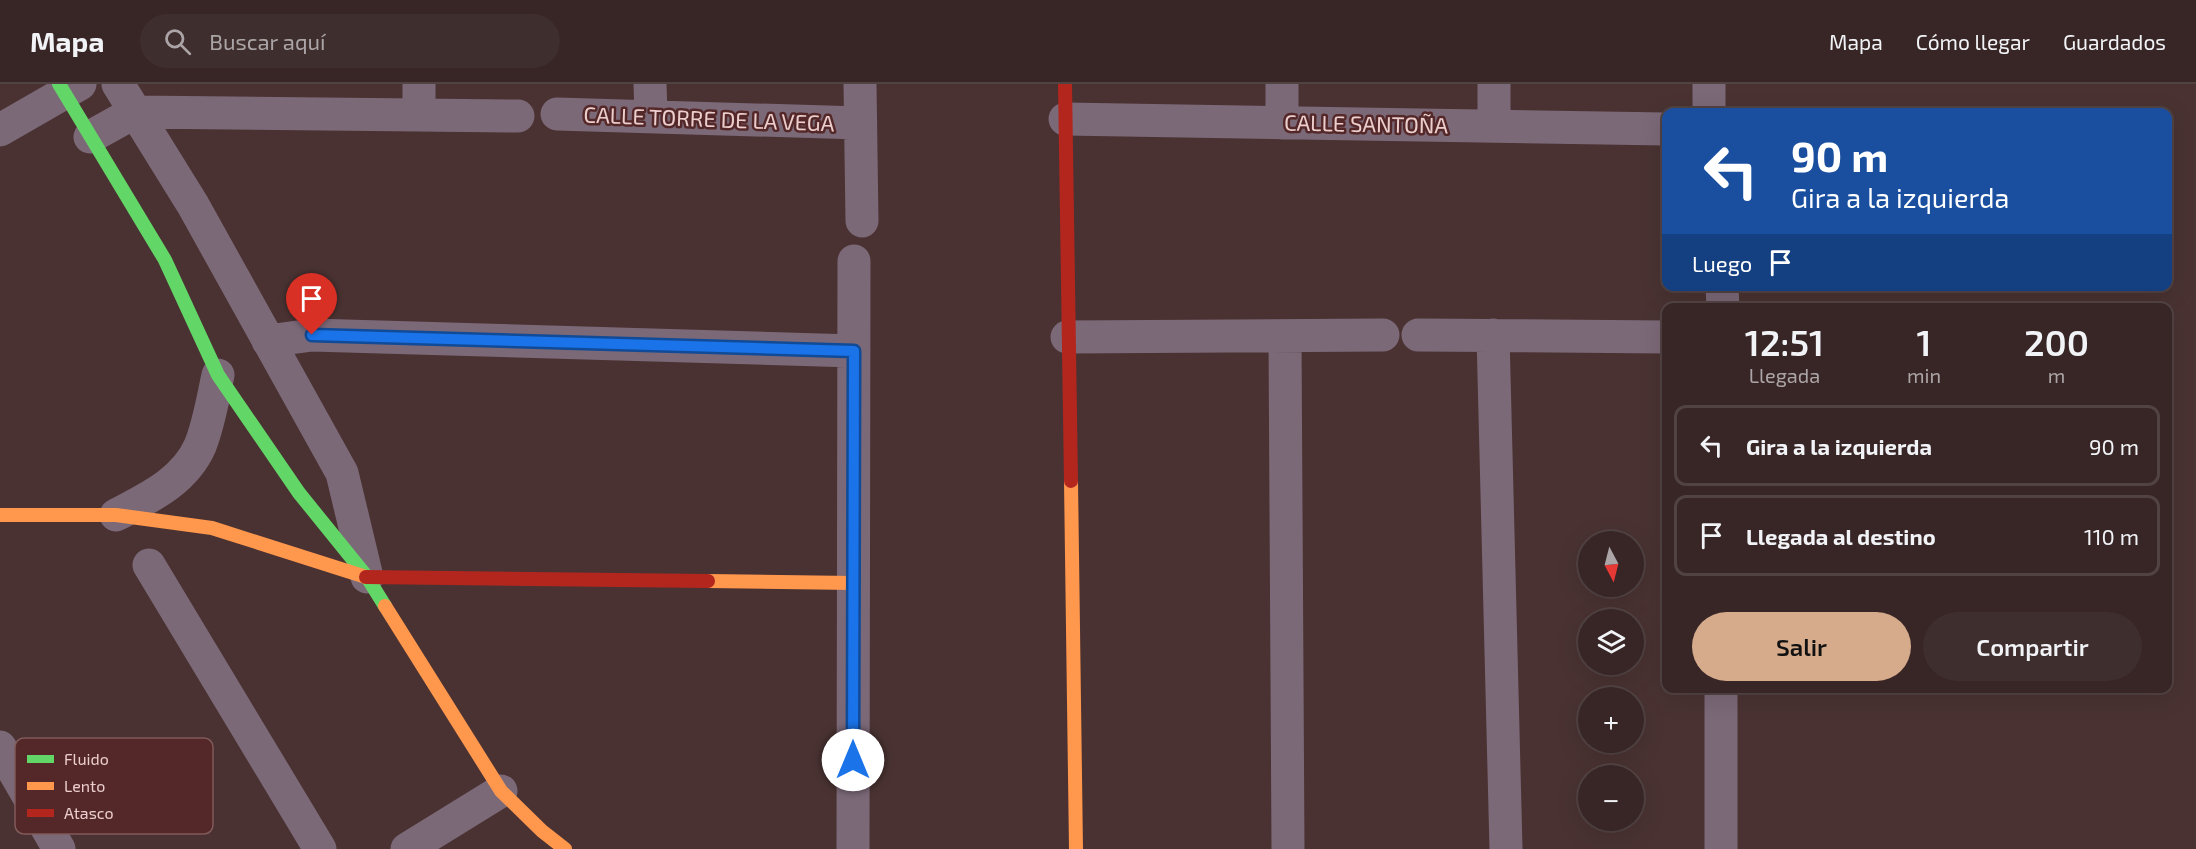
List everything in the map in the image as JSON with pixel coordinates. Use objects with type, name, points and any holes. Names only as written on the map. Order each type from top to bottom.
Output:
[{"type":"street","points":[[118,84],[193,205],[342,473],[367,577]]},
{"type":"street","points":[[650,84],[651,116]]},
{"type":"street","points":[[860,84],[862,220]]},
{"type":"street","points":[[1065,84],[1076,849]]},
{"type":"street","points":[[1282,84],[1282,123]]},
{"type":"street","points":[[1494,84],[1494,126]]},
{"type":"street","points":[[1708,84],[1709,108]]},
{"type":"street","points":[[0,130],[68,87],[90,137],[165,260],[218,375],[299,493],[367,577],[501,791],[542,831],[566,849]]},
{"type":"street","points":[[90,137],[135,112],[419,98],[518,116]]},
{"type":"street","name":"CALLE TORRE DE LA VEGA","points":[[557,114],[860,123]]},
{"type":"street","name":"CALLE SANTOÑA","points":[[1065,119],[1662,129]]},
{"type":"street","points":[[853,849],[854,261]]},
{"type":"street","points":[[268,340],[312,335],[854,351]]},
{"type":"street","points":[[1067,337],[1285,338],[1383,335]]},
{"type":"street","points":[[1418,335],[1662,337]]},
{"type":"street","points":[[1493,335],[1506,849]]},
{"type":"street","points":[[1285,338],[1288,849]]},
{"type":"street","points":[[116,515],[157,494],[178,477],[199,447],[218,375]]},
{"type":"street","points":[[0,515],[116,515],[212,528],[297,557],[367,577],[853,583]]},
{"type":"street","points":[[150,565],[320,849]]},
{"type":"street","points":[[1721,693],[1721,849]]},
{"type":"street","points":[[0,747],[15,773]]},
{"type":"street","points":[[407,849],[501,791]]},
{"type":"street","points":[[50,834],[59,849]]},
{"type":"traffic: fast","points":[[59,84],[165,260],[218,375],[299,493],[367,577],[385,606]]},
{"type":"traffic: slow","points":[[1071,481],[1076,849]]},
{"type":"traffic: slow","points":[[0,515],[116,515],[212,528],[366,577]]},
{"type":"traffic: slow","points":[[708,581],[853,583]]},
{"type":"traffic: slow","points":[[385,606],[501,791],[542,831],[565,849]]},
{"type":"traffic: jam","points":[[1065,84],[1071,481]]},
{"type":"traffic: jam","points":[[366,577],[708,581]]},
{"type":"route","points":[[312,335],[854,351],[853,760]]}]
